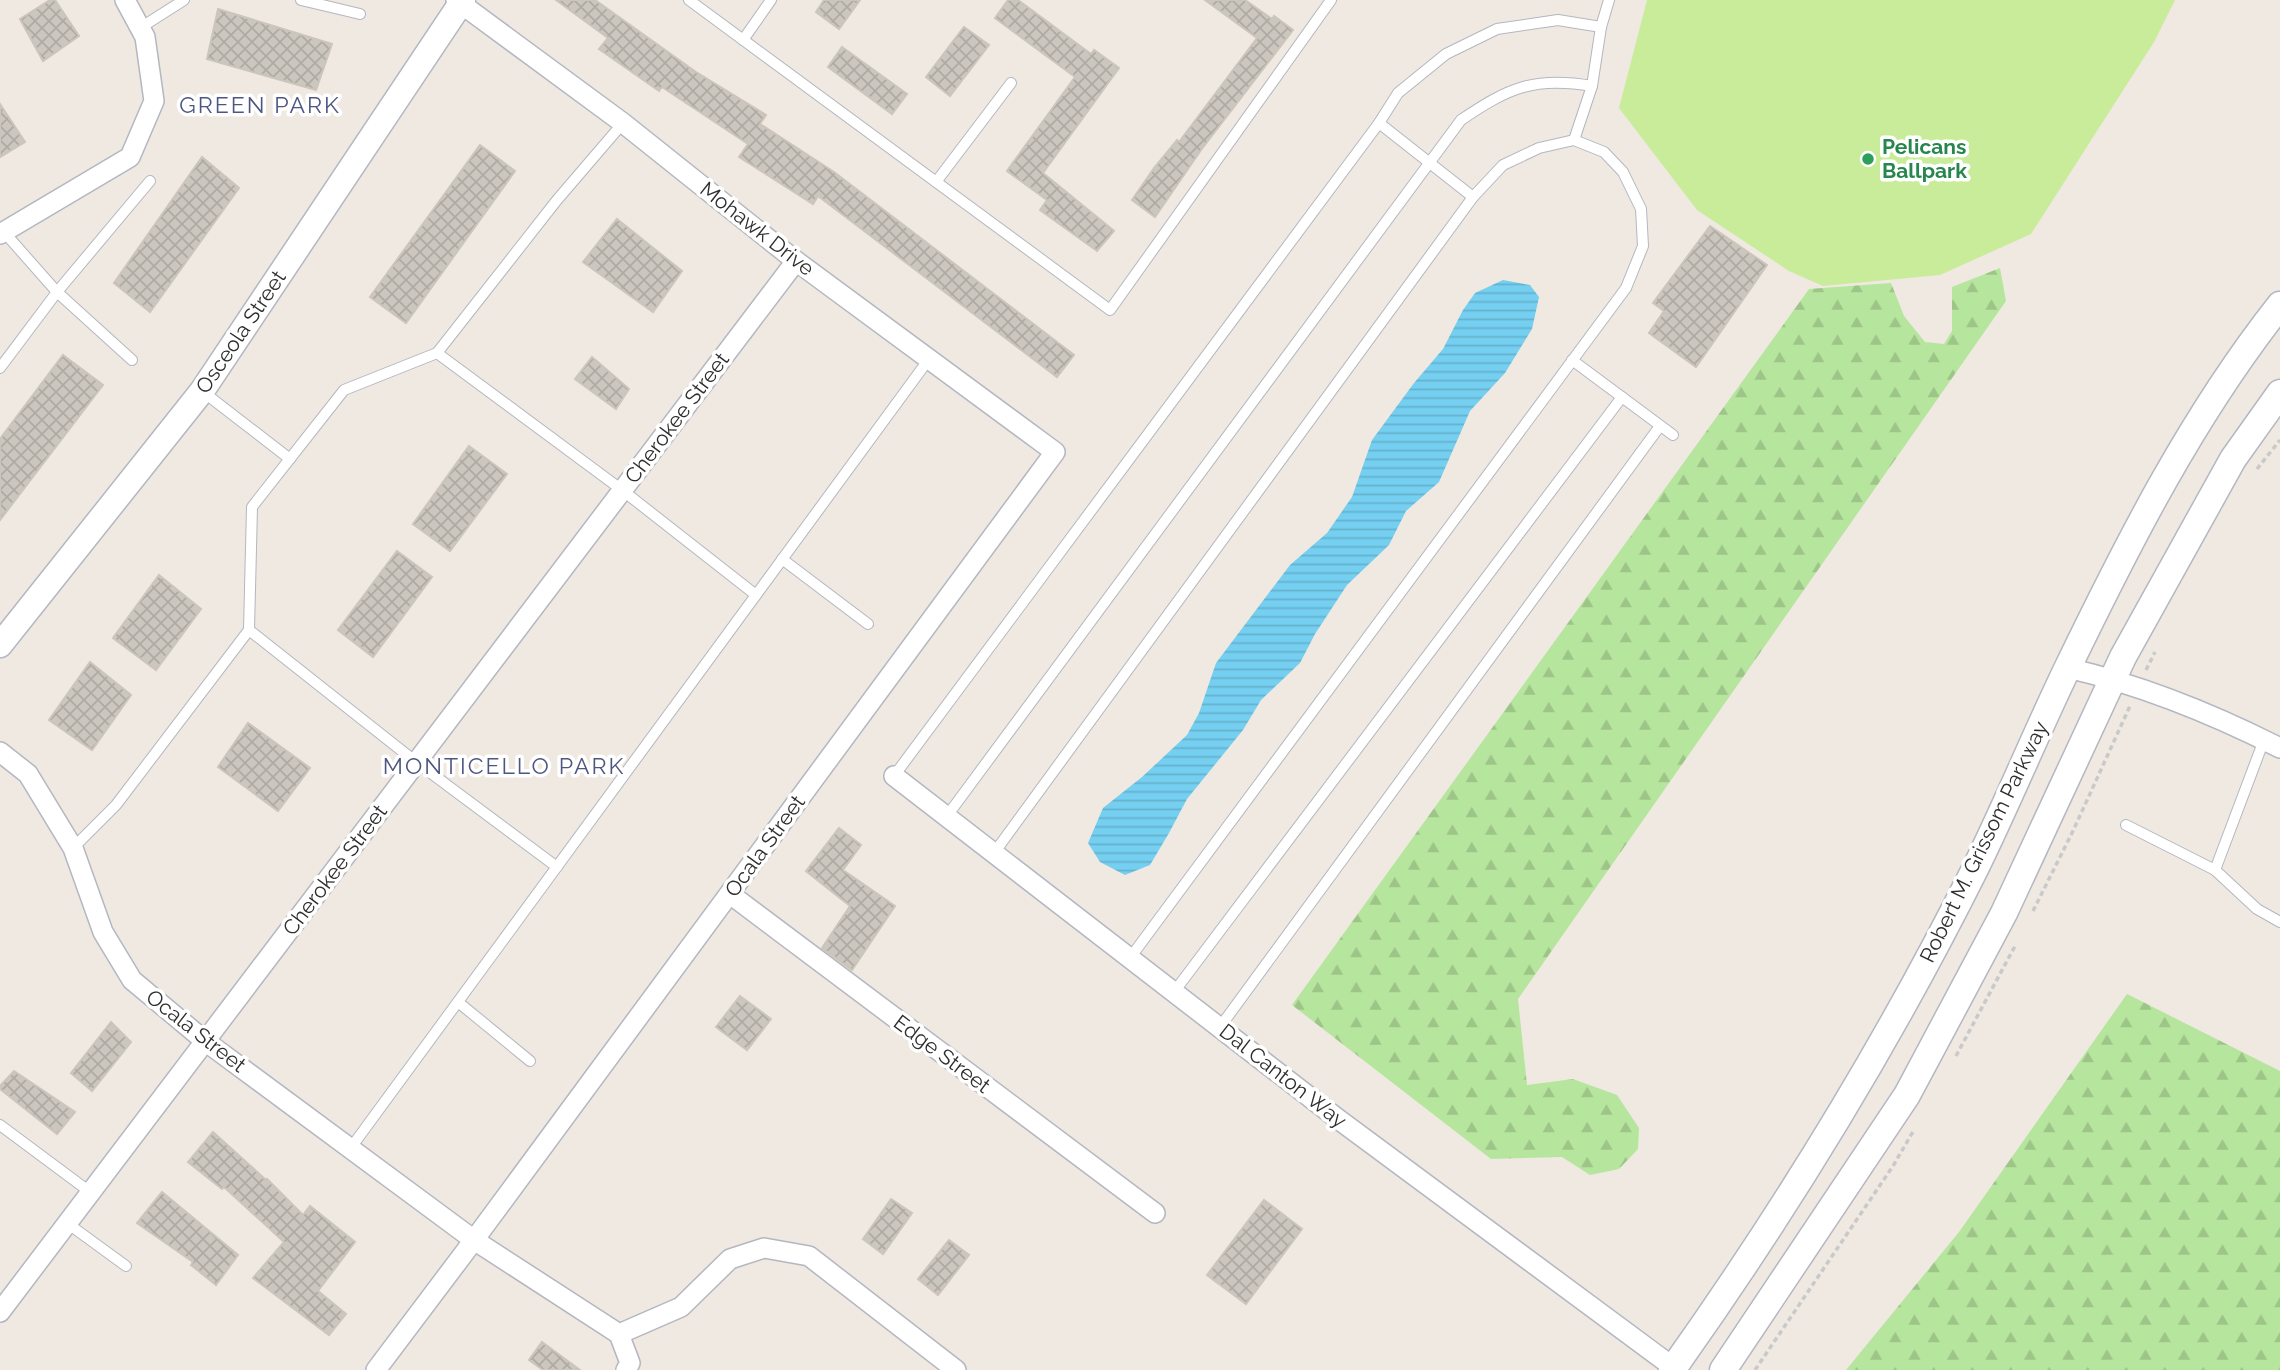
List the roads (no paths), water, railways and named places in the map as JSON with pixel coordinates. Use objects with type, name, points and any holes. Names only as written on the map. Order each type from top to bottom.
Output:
[{"type":"main road","name":"Robert M. Grissom Parkway","points":[[1674,1369],[1816,1156],[1877,1052],[1975,869],[2068,668],[2144,514],[2210,404],[2280,305]]},
{"type":"main road","points":[[1723,1370],[1907,1095],[2004,913],[2113,679],[2233,459],[2280,393]]},
{"type":"street","points":[[2,233],[130,157],[154,101],[145,37],[125,0]]},
{"type":"street","name":"Mohawk Drive","points":[[459,1],[623,122],[796,261],[1055,452]]},
{"type":"street","name":"Osceola Street","points":[[0,646],[202,391],[459,1]]},
{"type":"street","name":"Cherokee Street","points":[[0,1312],[796,261]]},
{"type":"street","name":"Ocala Street","points":[[376,1370],[1055,452]]},
{"type":"street","points":[[2068,668],[2113,679],[2233,724],[2272,744]]},
{"type":"street","name":"Ocala Street","points":[[0,752],[28,774],[73,848],[103,932],[132,980],[205,1041],[474,1241]]},
{"type":"street","name":"Dal Canton Way","points":[[894,776],[1338,1119],[1674,1369]]},
{"type":"street","name":"Edge Street","points":[[730,894],[1155,1213]]},
{"type":"street","points":[[474,1241],[619,1334],[630,1363],[626,1370]]},
{"type":"street","points":[[619,1334],[681,1307],[730,1259],[764,1248],[809,1256],[956,1370]]},
{"type":"lane","points":[[301,0],[360,14]]},
{"type":"lane","points":[[689,0],[1110,310],[1331,0]]},
{"type":"lane","points":[[743,40],[771,0]]},
{"type":"lane","points":[[1574,140],[1592,86],[1601,27],[1609,0]]},
{"type":"lane","points":[[140,28],[180,1]]},
{"type":"lane","points":[[894,776],[1379,123],[1398,93],[1446,54],[1497,29],[1558,20],[1601,27]]},
{"type":"lane","points":[[947,816],[1461,121],[1493,99],[1530,84],[1564,81],[1592,86]]},
{"type":"lane","points":[[936,182],[1011,83]]},
{"type":"lane","points":[[73,848],[116,805],[249,630],[252,507],[344,390],[437,354],[557,200],[623,122]]},
{"type":"lane","points":[[1379,123],[1473,197]]},
{"type":"lane","points":[[994,853],[1473,197],[1503,165],[1539,148],[1574,140],[1604,152],[1623,172],[1641,209],[1643,246],[1626,288],[1130,958]]},
{"type":"lane","points":[[0,368],[57,292],[150,181]]},
{"type":"lane","points":[[2,233],[57,292],[132,360]]},
{"type":"lane","points":[[437,354],[622,490],[757,595]]},
{"type":"lane","points":[[350,1149],[929,359]]},
{"type":"lane","points":[[1572,360],[1673,435]]},
{"type":"lane","points":[[202,391],[290,459]]},
{"type":"lane","points":[[1174,992],[1622,397]]},
{"type":"lane","points":[[1220,1027],[1660,426]]},
{"type":"lane","points":[[782,559],[868,624]]},
{"type":"lane","points":[[249,630],[416,762],[557,867]]},
{"type":"lane","points":[[2215,870],[2272,744]]},
{"type":"lane","points":[[2126,825],[2215,870],[2257,909],[2280,922]]},
{"type":"lane","points":[[458,1002],[530,1061]]},
{"type":"lane","points":[[0,1125],[90,1192]]},
{"type":"lane","points":[[67,1223],[126,1266]]},
{"type":"water","points":[[1503,280],[1530,285],[1539,297],[1532,329],[1505,373],[1470,411],[1439,482],[1406,511],[1389,545],[1347,585],[1315,634],[1300,663],[1261,700],[1243,730],[1187,799],[1150,865],[1125,875],[1100,862],[1088,843],[1103,808],[1142,777],[1187,735],[1199,713],[1216,663],[1290,565],[1327,533],[1352,497],[1372,440],[1443,349],[1475,293]]},
{"type":"place","name":"Pelicans Ballpark","points":[[1868,159]]},
{"type":"district","name":"GREEN PARK","points":[[260,105]]},
{"type":"district","name":"MONTICELLO PARK","points":[[504,766]]}]
